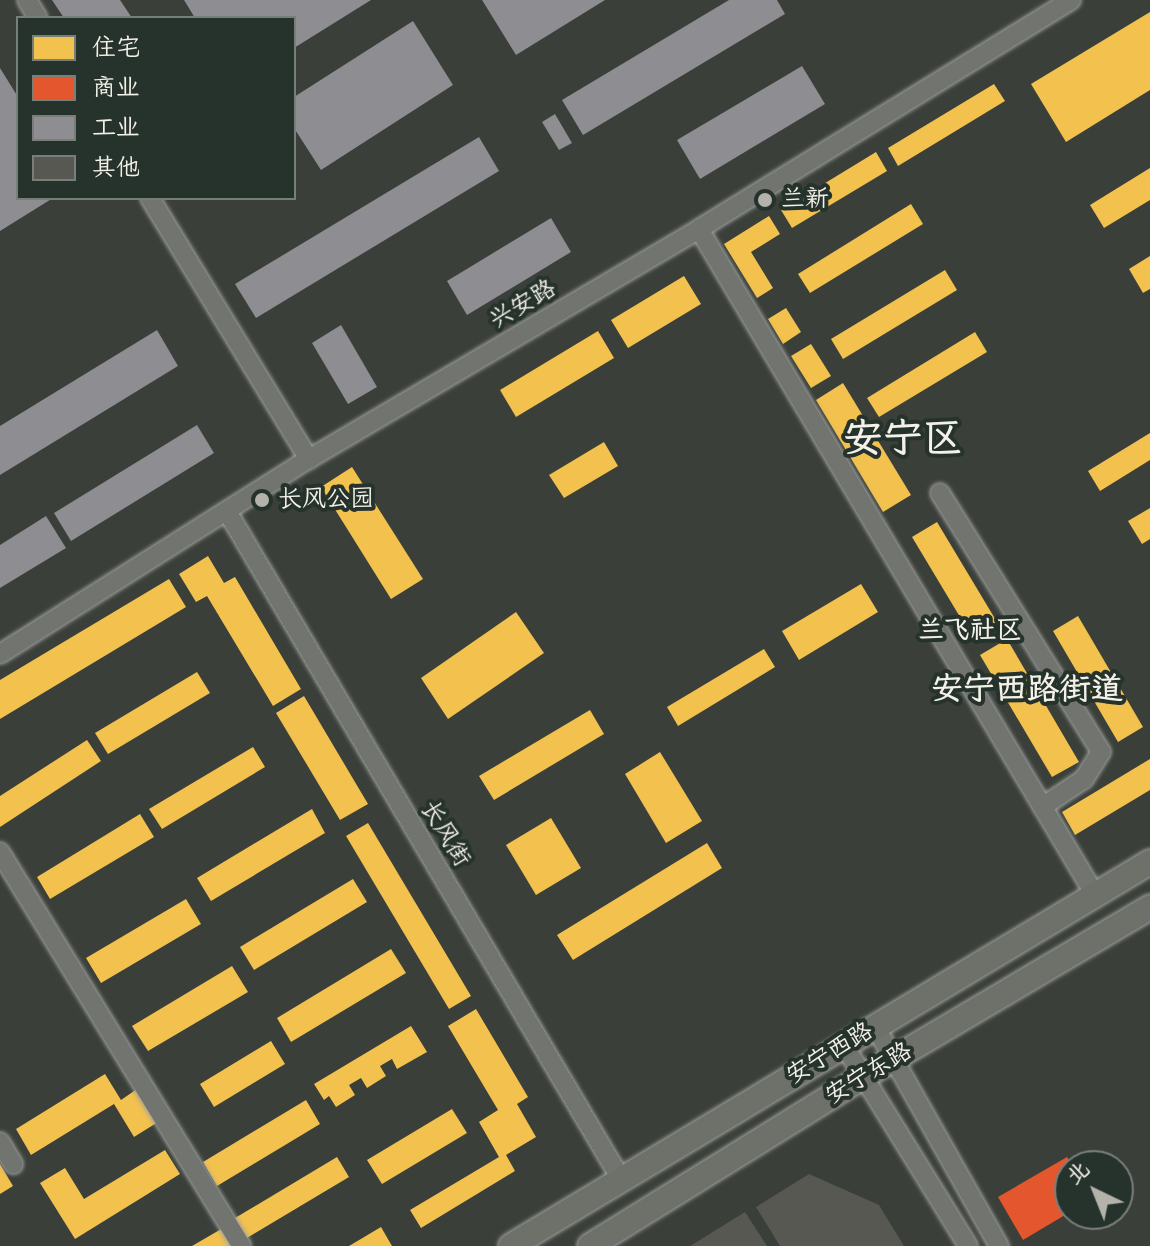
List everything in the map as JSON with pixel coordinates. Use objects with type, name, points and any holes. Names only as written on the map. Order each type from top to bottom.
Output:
[{"type":"main road","name":"安宁西路","points":[[511,1246],[1150,862]]},
{"type":"main road","name":"安宁东路","points":[[590,1246],[863,1077],[1150,907]]},
{"type":"main road","points":[[934,991],[935,1008],[952,1024]]},
{"type":"main road","points":[[776,1087],[787,1089],[795,1096],[798,1109],[793,1120]]},
{"type":"street","name":"兴安路","points":[[0,654],[309,459],[699,229],[1071,0]]},
{"type":"street","points":[[151,200],[309,459]]},
{"type":"street","points":[[699,229],[1095,895]]},
{"type":"street","points":[[940,493],[1101,752],[1084,779],[1042,807]]},
{"type":"street","name":"长风街","points":[[227,511],[622,1181]]},
{"type":"street","points":[[0,852],[241,1246]]},
{"type":"street","points":[[875,1026],[999,1246]]},
{"type":"street","points":[[844,1045],[968,1246]]},
{"type":"street","points":[[0,1142],[13,1164]]},
{"type":"building: 住宅","points":[[1150,12],[1150,90],[1066,142],[1031,84]]},
{"type":"building: 住宅","points":[[994,84],[1005,101],[898,166],[888,148]]},
{"type":"building: 住宅","points":[[876,152],[887,171],[792,228],[781,210]]},
{"type":"building: 住宅","points":[[1150,168],[1150,200],[1104,228],[1090,205]]},
{"type":"building: 住宅","points":[[911,204],[923,224],[810,293],[798,274]]},
{"type":"building: 住宅","points":[[769,216],[780,234],[751,252],[773,288],[757,298],[724,244]]},
{"type":"building: 住宅","points":[[1150,256],[1150,289],[1143,293],[1129,269]]},
{"type":"building: 住宅","points":[[945,270],[957,290],[843,359],[831,339]]},
{"type":"building: 住宅","points":[[684,276],[701,304],[628,348],[611,320]]},
{"type":"building: 住宅","points":[[786,308],[801,332],[783,344],[768,319]]},
{"type":"building: 住宅","points":[[598,331],[614,358],[516,417],[500,390]]},
{"type":"building: 住宅","points":[[975,332],[987,352],[879,417],[867,398]]},
{"type":"building: 住宅","points":[[811,344],[831,376],[811,388],[791,356]]},
{"type":"building: 住宅","points":[[843,383],[911,495],[883,512],[816,400]]},
{"type":"building: 住宅","points":[[1150,433],[1150,460],[1100,491],[1088,471]]},
{"type":"building: 住宅","points":[[604,442],[618,466],[564,498],[549,475]]},
{"type":"building: 住宅","points":[[352,467],[423,579],[391,599],[321,487]]},
{"type":"building: 住宅","points":[[1150,508],[1150,539],[1142,544],[1128,521]]},
{"type":"building: 住宅","points":[[937,522],[997,622],[972,637],[912,537]]},
{"type":"building: 住宅","points":[[208,556],[224,583],[235,577],[301,689],[273,706],[207,596],[196,602],[179,574]]},
{"type":"building: 住宅","points":[[169,579],[186,607],[0,719],[0,680]]},
{"type":"building: 住宅","points":[[861,584],[878,612],[799,660],[782,631]]},
{"type":"building: 住宅","points":[[516,612],[544,653],[448,719],[421,678]]},
{"type":"building: 住宅","points":[[1078,616],[1143,727],[1118,742],[1053,631]]},
{"type":"building: 住宅","points":[[1007,639],[1079,762],[1052,777],[980,655]]},
{"type":"building: 住宅","points":[[764,649],[775,667],[678,726],[667,707]]},
{"type":"building: 住宅","points":[[197,672],[210,693],[108,754],[95,733]]},
{"type":"building: 住宅","points":[[304,696],[368,804],[340,820],[276,713]]},
{"type":"building: 住宅","points":[[590,710],[604,734],[494,800],[479,776]]},
{"type":"building: 住宅","points":[[87,740],[101,761],[0,827],[0,796]]},
{"type":"building: 住宅","points":[[253,747],[265,767],[162,829],[149,809]]},
{"type":"building: 住宅","points":[[660,752],[702,821],[666,843],[625,774]]},
{"type":"building: 住宅","points":[[1150,759],[1150,790],[1075,835],[1062,812]]},
{"type":"building: 住宅","points":[[312,809],[325,833],[211,901],[197,878]]},
{"type":"building: 住宅","points":[[140,814],[154,837],[50,899],[37,877]]},
{"type":"building: 住宅","points":[[551,818],[581,868],[536,895],[506,845]]},
{"type":"building: 住宅","points":[[368,823],[471,996],[449,1009],[346,836]]},
{"type":"building: 住宅","points":[[707,843],[722,868],[573,960],[557,935]]},
{"type":"building: 住宅","points":[[353,879],[367,902],[254,970],[240,947]]},
{"type":"building: 住宅","points":[[186,899],[201,924],[101,983],[86,958]]},
{"type":"building: 住宅","points":[[391,949],[406,973],[291,1042],[277,1018]]},
{"type":"building: 住宅","points":[[232,966],[248,992],[148,1051],[132,1026]]},
{"type":"building: 住宅","points":[[476,1009],[528,1097],[517,1104],[536,1137],[506,1155],[515,1171],[421,1228],[410,1210],[499,1157],[479,1122],[498,1110],[448,1026]]},
{"type":"building: 住宅","points":[[411,1026],[427,1052],[397,1069],[392,1059],[380,1066],[386,1076],[367,1088],[361,1078],[349,1085],[355,1095],[336,1107],[329,1096],[324,1100],[314,1084]]},
{"type":"building: 住宅","points":[[271,1041],[285,1064],[214,1107],[200,1084]]},
{"type":"building: 住宅","points":[[105,1074],[121,1100],[137,1089],[158,1122],[134,1137],[114,1104],[31,1155],[16,1129]]},
{"type":"building: 住宅","points":[[306,1100],[320,1124],[217,1186],[203,1162]]},
{"type":"building: 住宅","points":[[452,1109],[467,1133],[382,1184],[367,1160]]},
{"type":"building: 住宅","points":[[165,1150],[180,1174],[75,1239],[40,1183],[65,1168],[84,1199]]},
{"type":"building: 住宅","points":[[337,1157],[349,1177],[247,1238],[235,1218]]},
{"type":"building: 住宅","points":[[0,1164],[13,1186],[0,1194]]},
{"type":"building: 住宅","points":[[381,1227],[392,1246],[349,1246]]},
{"type":"building: 住宅","points":[[223,1228],[234,1246],[192,1246]]},
{"type":"building: 商业","points":[[1054,1165],[1054,1222],[1023,1240],[998,1197]]},
{"type":"building: 工业","points":[[52,0],[120,0],[131,16],[63,16]]},
{"type":"building: 工业","points":[[184,0],[371,0],[296,47],[296,16],[194,16]]},
{"type":"building: 工业","points":[[482,0],[605,0],[516,55]]},
{"type":"building: 工业","points":[[729,0],[777,0],[785,14],[583,135],[562,100]]},
{"type":"building: 工业","points":[[413,21],[453,85],[321,170],[296,131],[296,96]]},
{"type":"building: 工业","points":[[802,66],[825,104],[700,179],[677,140]]},
{"type":"building: 工业","points":[[0,68],[16,94],[16,200],[50,200],[0,231]]},
{"type":"building: 工业","points":[[555,114],[572,143],[559,150],[542,122]]},
{"type":"building: 工业","points":[[479,137],[499,171],[256,318],[235,284]]},
{"type":"building: 工业","points":[[551,218],[571,252],[467,315],[447,281]]},
{"type":"building: 工业","points":[[341,325],[377,387],[348,404],[312,343]]},
{"type":"building: 工业","points":[[157,330],[178,366],[0,475],[0,426]]},
{"type":"building: 工业","points":[[197,425],[214,453],[71,541],[54,513]]},
{"type":"building: 工业","points":[[46,516],[66,548],[0,588],[0,545]]},
{"type":"building: 其他","points":[[809,1174],[879,1205],[904,1246],[780,1246],[756,1207]]},
{"type":"building: 其他","points":[[745,1212],[767,1246],[690,1246]]},
{"type":"place","name":"兰新","points":[[765,200]]},
{"type":"place","name":"长风公园","points":[[262,500]]},
{"type":"district","name":"安宁区","points":[[903,440]]},
{"type":"district","name":"兰飞社区","points":[[970,632]]},
{"type":"district","name":"安宁西路街道","points":[[1027,691]]}]
